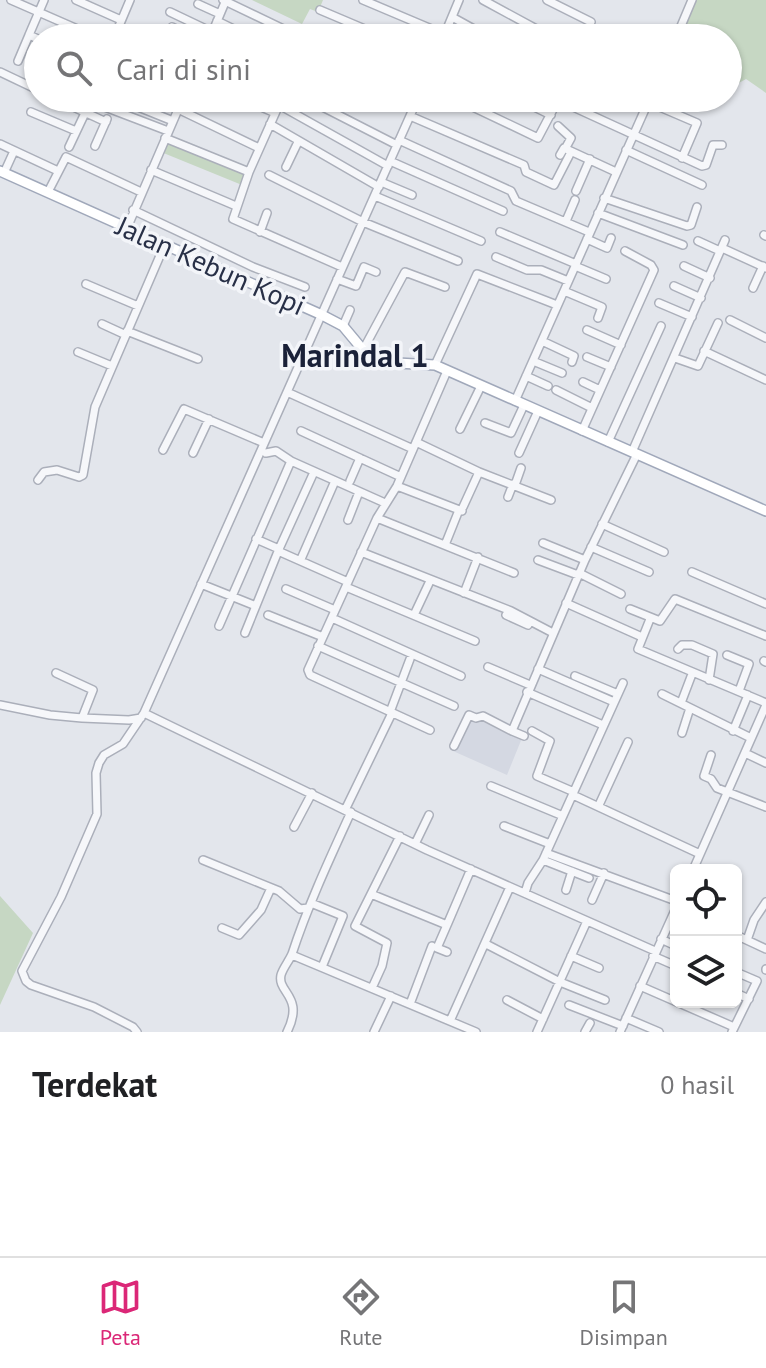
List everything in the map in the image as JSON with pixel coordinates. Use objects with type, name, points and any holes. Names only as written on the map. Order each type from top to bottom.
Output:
[{"type":"main road","name":"Jalan Kebun Kopi","points":[[2,172],[322,315],[343,326],[378,362],[388,365],[435,365],[766,511]]},
{"type":"street","points":[[11,0],[66,24]]},
{"type":"street","points":[[33,24],[44,0]]},
{"type":"street","points":[[76,0],[121,20]]},
{"type":"street","points":[[119,24],[130,0]]},
{"type":"street","points":[[216,24],[225,0],[274,24]]},
{"type":"street","points":[[363,0],[417,24]]},
{"type":"street","points":[[450,24],[459,0]]},
{"type":"street","points":[[483,0],[527,24]]},
{"type":"street","points":[[547,0],[591,22]]},
{"type":"street","points":[[682,24],[692,0]]},
{"type":"street","points":[[198,4],[230,24]]},
{"type":"street","points":[[320,10],[353,24]]},
{"type":"street","points":[[170,12],[191,24]]},
{"type":"street","points":[[452,17],[465,24]]},
{"type":"street","points":[[18,61],[24,47]]},
{"type":"street","points":[[0,72],[24,83]]},
{"type":"street","points":[[31,112],[76,131]]},
{"type":"street","points":[[116,112],[249,172]]},
{"type":"street","points":[[151,112],[173,121]]},
{"type":"street","points":[[127,228],[177,112]]},
{"type":"street","points":[[194,112],[259,148]]},
{"type":"street","points":[[275,112],[236,206],[234,220],[342,267]]},
{"type":"street","points":[[291,112],[389,164],[503,211]]},
{"type":"street","points":[[335,112],[511,191],[516,201],[566,221],[607,248],[611,238]]},
{"type":"street","points":[[137,1032],[94,1007],[31,985],[22,971],[61,897],[97,814],[96,773],[99,763],[104,755],[123,744],[142,715],[412,112]]},
{"type":"street","points":[[483,112],[538,138],[552,112]]},
{"type":"street","points":[[545,112],[551,115]]},
{"type":"street","points":[[584,112],[704,166],[713,145],[722,145]]},
{"type":"street","points":[[485,423],[511,433],[526,376],[644,112]]},
{"type":"street","points":[[674,112],[697,123],[682,158]]},
{"type":"street","points":[[69,147],[85,113],[106,121],[95,146]]},
{"type":"street","points":[[410,116],[523,165],[526,172],[554,185],[571,138],[558,126]]},
{"type":"street","points":[[270,124],[380,184],[412,195]]},
{"type":"street","points":[[286,167],[298,142]]},
{"type":"street","points":[[0,144],[58,171]]},
{"type":"street","points":[[626,150],[702,185]]},
{"type":"street","points":[[2,172],[14,151]]},
{"type":"street","points":[[565,151],[616,172]]},
{"type":"street","points":[[48,192],[67,157],[141,192]]},
{"type":"street","points":[[576,191],[590,159]]},
{"type":"street","points":[[151,170],[236,206]]},
{"type":"street","points":[[269,175],[363,222],[458,261]]},
{"type":"street","points":[[375,196],[481,241]]},
{"type":"street","points":[[604,198],[687,226],[691,225],[697,207]]},
{"type":"street","points":[[566,221],[575,200]]},
{"type":"street","points":[[133,210],[253,267],[303,286],[295,303]]},
{"type":"street","points":[[260,232],[267,213]]},
{"type":"street","points":[[598,213],[683,245]]},
{"type":"street","points":[[500,232],[606,279]]},
{"type":"street","points":[[698,241],[722,246],[764,267],[753,288]]},
{"type":"street","points":[[38,480],[44,472],[57,470],[78,477],[83,475],[95,407],[165,244]]},
{"type":"street","points":[[512,731],[585,560],[635,453],[722,246]]},
{"type":"street","points":[[582,431],[654,270],[651,265],[625,251]]},
{"type":"street","points":[[224,271],[232,257]]},
{"type":"street","points":[[496,257],[527,270],[541,270],[568,281]]},
{"type":"street","points":[[684,266],[710,278]]},
{"type":"street","points":[[245,281],[253,267]]},
{"type":"street","points":[[337,279],[356,286],[364,267],[376,272]]},
{"type":"street","points":[[363,350],[405,271],[445,287]]},
{"type":"street","points":[[435,365],[477,274],[557,305]]},
{"type":"street","points":[[267,291],[274,276]]},
{"type":"street","points":[[86,284],[138,306]]},
{"type":"street","points":[[674,286],[701,298]]},
{"type":"street","points":[[564,291],[602,307],[598,318]]},
{"type":"street","points":[[659,303],[692,317]]},
{"type":"street","points":[[343,326],[350,310]]},
{"type":"street","points":[[730,320],[766,338]]},
{"type":"street","points":[[675,358],[696,367],[718,323]]},
{"type":"street","points":[[102,324],[198,359]]},
{"type":"street","points":[[608,442],[661,326]]},
{"type":"street","points":[[587,330],[621,345]]},
{"type":"street","points":[[542,341],[574,356],[572,362]]},
{"type":"street","points":[[704,351],[766,380]]},
{"type":"street","points":[[78,352],[112,366]]},
{"type":"street","points":[[587,357],[611,367]]},
{"type":"street","points":[[533,361],[562,373]]},
{"type":"street","points":[[430,730],[310,675],[309,666],[377,518],[397,486],[447,371]]},
{"type":"street","points":[[526,376],[548,386]]},
{"type":"street","points":[[583,382],[600,390]]},
{"type":"street","points":[[460,429],[481,386]]},
{"type":"street","points":[[556,390],[592,408]]},
{"type":"street","points":[[287,392],[551,500]]},
{"type":"street","points":[[163,450],[182,409],[264,443]]},
{"type":"street","points":[[519,453],[538,411]]},
{"type":"street","points":[[193,453],[209,419]]},
{"type":"street","points":[[301,431],[401,477]]},
{"type":"street","points":[[266,453],[276,451],[314,472],[385,503]]},
{"type":"street","points":[[350,481],[360,458]]},
{"type":"street","points":[[219,626],[291,461]]},
{"type":"street","points":[[508,497],[521,468]]},
{"type":"street","points":[[245,633],[314,472]]},
{"type":"street","points":[[445,545],[479,472]]},
{"type":"street","points":[[301,559],[335,481]]},
{"type":"street","points":[[397,486],[461,509]]},
{"type":"street","points":[[348,520],[359,492]]},
{"type":"street","points":[[377,518],[514,573]]},
{"type":"street","points":[[602,524],[664,552]]},
{"type":"street","points":[[256,539],[301,559],[347,585],[475,641]]},
{"type":"street","points":[[543,543],[585,560]]},
{"type":"street","points":[[591,547],[649,572]]},
{"type":"street","points":[[361,552],[511,611],[553,634]]},
{"type":"street","points":[[464,593],[478,557]]},
{"type":"street","points":[[538,560],[579,574],[621,594]]},
{"type":"street","points":[[692,572],[766,604]]},
{"type":"street","points":[[414,615],[430,581]]},
{"type":"street","points":[[201,584],[256,606]]},
{"type":"street","points":[[286,589],[461,676]]},
{"type":"street","points":[[630,609],[660,621],[675,599],[766,636]]},
{"type":"street","points":[[566,603],[642,637]]},
{"type":"street","points":[[268,615],[323,637]]},
{"type":"street","points":[[506,615],[553,634]]},
{"type":"street","points":[[650,619],[638,649],[748,695],[766,706],[696,864]]},
{"type":"street","points":[[678,649],[687,644],[713,654],[709,680]]},
{"type":"street","points":[[318,646],[454,706]]},
{"type":"street","points":[[727,655],[749,664],[739,691]]},
{"type":"street","points":[[287,1032],[294,1006],[280,978],[292,955],[410,659]]},
{"type":"street","points":[[488,667],[603,725]]},
{"type":"street","points":[[538,669],[616,698]]},
{"type":"street","points":[[56,673],[93,691],[82,718]]},
{"type":"street","points":[[681,703],[692,674]]},
{"type":"street","points":[[575,676],[616,698]]},
{"type":"street","points":[[525,893],[623,683]]},
{"type":"street","points":[[662,694],[751,738]]},
{"type":"street","points":[[733,731],[748,695]]},
{"type":"street","points":[[0,705],[35,713],[82,718],[129,720],[142,715],[587,921],[670,963]]},
{"type":"street","points":[[682,733],[690,708]]},
{"type":"street","points":[[454,746],[469,715],[483,716],[524,736]]},
{"type":"street","points":[[532,731],[550,741],[537,776],[700,854]]},
{"type":"street","points":[[599,805],[628,742]]},
{"type":"street","points":[[745,753],[766,763]]},
{"type":"street","points":[[711,755],[704,776],[711,779],[717,788],[766,807]]},
{"type":"street","points":[[491,786],[563,816]]},
{"type":"street","points":[[294,827],[312,793]]},
{"type":"street","points":[[415,844],[429,815]]},
{"type":"street","points":[[504,826],[572,871],[589,878]]},
{"type":"street","points":[[372,988],[388,945],[355,926],[400,836]]},
{"type":"street","points":[[546,852],[670,899]]},
{"type":"street","points":[[203,860],[271,888],[300,909],[310,906],[343,916],[322,967]]},
{"type":"street","points":[[410,1004],[431,946],[447,925],[471,869]]},
{"type":"street","points":[[566,890],[572,871]]},
{"type":"street","points":[[592,900],[604,873]]},
{"type":"street","points":[[454,1026],[510,887]]},
{"type":"street","points":[[222,928],[239,935],[261,910],[271,888]]},
{"type":"street","points":[[371,894],[447,925]]},
{"type":"street","points":[[747,940],[764,908]]},
{"type":"street","points":[[537,1032],[587,921]]},
{"type":"street","points":[[623,1025],[670,921]]},
{"type":"street","points":[[738,936],[766,949]]},
{"type":"street","points":[[661,939],[670,943]]},
{"type":"street","points":[[486,944],[560,982],[605,1000]]},
{"type":"street","points":[[431,946],[447,952]]},
{"type":"street","points":[[292,955],[410,1004],[454,1026],[476,1032]]},
{"type":"street","points":[[571,956],[599,968]]},
{"type":"street","points":[[640,986],[733,1029],[757,980],[742,974]]},
{"type":"street","points":[[374,1032],[391,996]]},
{"type":"street","points":[[742,996],[749,999]]},
{"type":"street","points":[[507,1000],[543,1019]]},
{"type":"street","points":[[569,1005],[623,1025],[659,1032]]},
{"type":"street","points":[[585,1032],[590,1023]]},
{"type":"shaded area","points":[[469,716],[522,738],[507,775],[453,751]]},
{"type":"green space","points":[[252,0],[323,0],[318,12],[310,9],[302,24]]},
{"type":"green space","points":[[694,0],[766,0],[766,93],[746,79],[742,81],[742,24],[684,24]]},
{"type":"green space","points":[[166,141],[246,174],[242,185],[161,152]]},
{"type":"green space","points":[[0,896],[33,933],[0,1005]]},
{"type":"district","name":"Marindal 1","points":[[355,355]]}]
